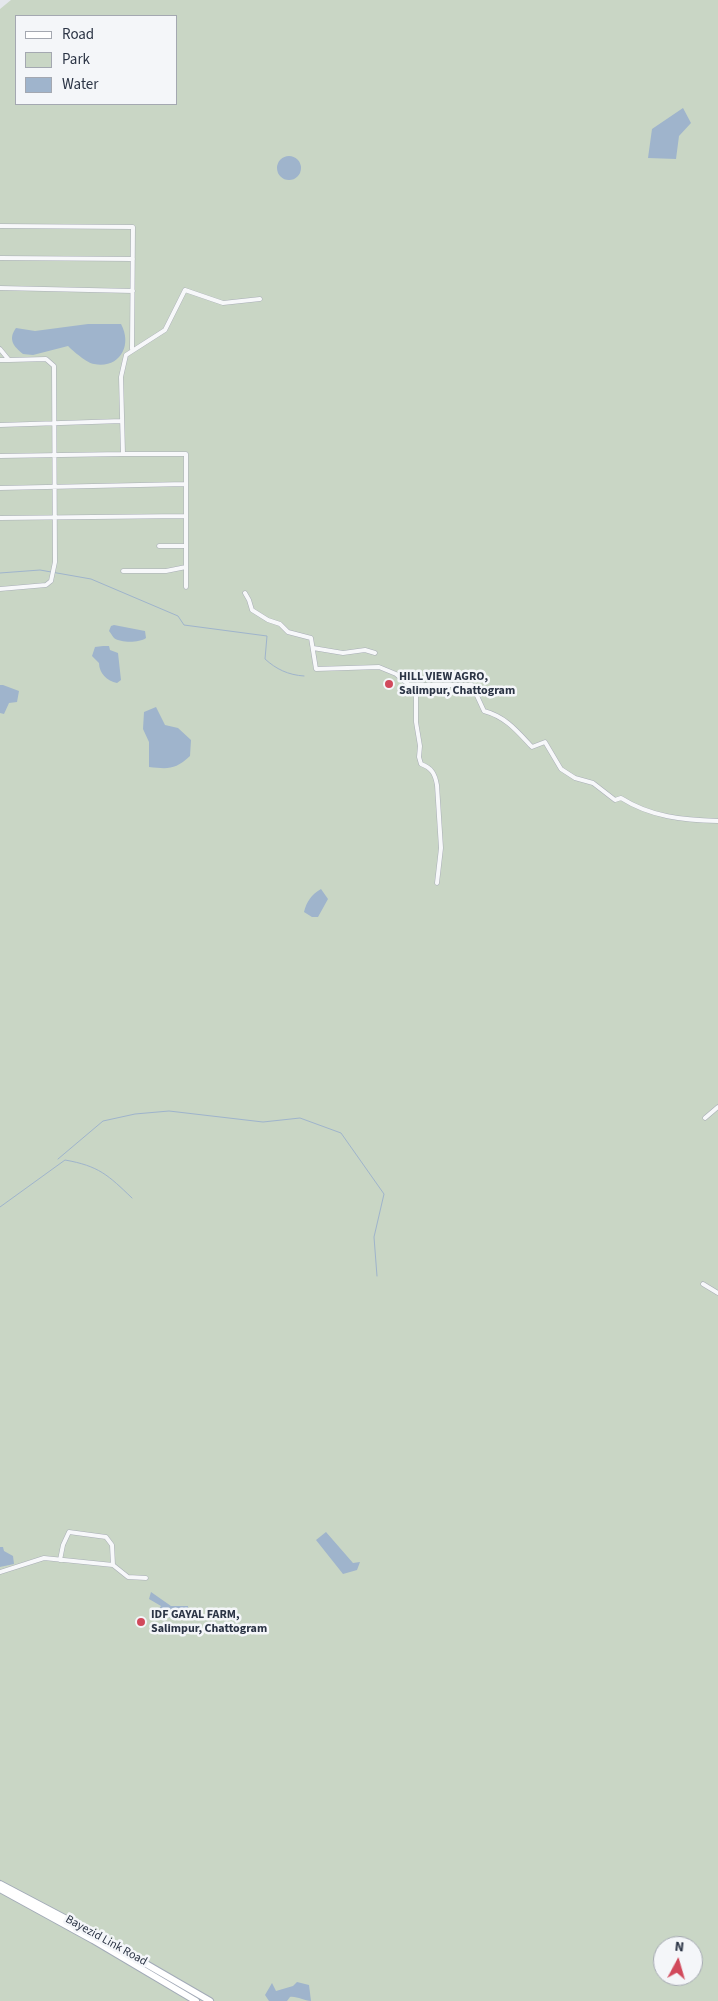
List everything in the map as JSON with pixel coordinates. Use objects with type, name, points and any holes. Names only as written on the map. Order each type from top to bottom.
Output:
[{"type":"main road","name":"Bayezid Link Road","points":[[0,1884],[104,1939],[210,2001]]},
{"type":"main road","name":"Bayezid Link Road","points":[[0,1889],[93,1940],[196,2001]]},
{"type":"street","points":[[0,226],[134,227],[132,349]]},
{"type":"street","points":[[0,258],[133,259]]},
{"type":"street","points":[[0,288],[133,291]]},
{"type":"street","points":[[123,454],[121,376],[126,355],[132,349],[165,330],[185,290],[223,303],[260,299]]},
{"type":"street","points":[[0,349],[9,360]]},
{"type":"street","points":[[0,360],[46,359],[54,366],[55,517],[55,562],[51,581],[46,585],[0,589]]},
{"type":"street","points":[[0,425],[122,421]]},
{"type":"street","points":[[0,456],[186,454],[186,587]]},
{"type":"street","points":[[0,488],[186,484]]},
{"type":"street","points":[[0,518],[186,516]]},
{"type":"street","points":[[159,546],[186,546]]},
{"type":"street","points":[[123,571],[166,571],[186,567]]},
{"type":"street","points":[[245,593],[252,610],[268,620],[280,624],[288,632],[311,638],[316,669],[379,667],[396,674],[410,685],[472,685],[484,711],[497,715],[508,722],[532,747],[545,742],[561,769],[574,778],[593,783],[615,800],[621,798],[646,812],[670,818],[718,821]]},
{"type":"street","points":[[313,648],[343,653],[366,650],[375,653]]},
{"type":"street","points":[[416,685],[416,722],[420,746],[419,757],[422,764],[429,767],[435,774],[437,785],[441,848],[437,883]]},
{"type":"street","points":[[706,1118],[718,1107]]},
{"type":"street","points":[[703,1284],[718,1293]]},
{"type":"street","points":[[60,1560],[63,1545],[69,1532],[106,1537],[112,1545],[113,1565]]},
{"type":"street","points":[[0,1572],[44,1558],[113,1565],[128,1577],[146,1578]]},
{"type":"green space","points":[[11,0],[718,0],[718,2001],[0,2001],[0,9]]},
{"type":"water","points":[[683,108],[691,123],[679,136],[676,159],[648,158],[652,129]]},
{"type":"water","points":[[289,156],[297,160],[301,168],[297,176],[289,180],[281,176],[277,168],[281,160]]},
{"type":"water","points":[[88,324],[121,324],[125,340],[124,348],[117,359],[103,365],[94,364],[84,359],[68,346],[33,355],[23,354],[12,339],[16,328],[35,331]]},
{"type":"water","points":[[111,626],[145,631],[146,638],[135,642],[117,640],[109,631]]},
{"type":"water","points":[[109,646],[110,650],[118,653],[121,680],[117,683],[104,676],[100,670],[99,663],[92,656],[95,647]]},
{"type":"water","points":[[0,685],[19,691],[17,702],[9,703],[4,714],[0,713]]},
{"type":"water","points":[[156,707],[165,725],[178,728],[191,740],[190,756],[171,768],[149,767],[149,742],[143,729],[144,712]]},
{"type":"water","points":[[321,889],[328,899],[318,917],[312,917],[304,912],[305,908],[312,896]]},
{"type":"water","points":[[326,1532],[353,1563],[360,1562],[357,1570],[343,1574],[316,1540]]},
{"type":"water","points":[[0,1547],[3,1547],[4,1551],[13,1556],[14,1564],[0,1567]]},
{"type":"water","points":[[151,1592],[171,1606],[188,1606],[188,1611],[174,1618],[159,1615],[158,1611],[161,1606],[149,1599]]},
{"type":"water","points":[[297,1982],[309,1985],[311,2001],[290,1997],[287,2001],[269,2001],[265,1995],[272,1983],[276,1991],[293,1986]]},
{"type":"waterway","points":[[0,573],[40,570],[91,579],[178,616],[184,625],[267,636],[265,659],[283,671],[304,676]]},
{"type":"waterway","points":[[58,1159],[103,1121],[135,1114],[169,1111],[263,1122],[300,1118],[341,1133],[384,1194],[374,1237],[377,1276]]},
{"type":"waterway","points":[[0,1207],[65,1160],[77,1162],[95,1169],[116,1183],[132,1198]]},
{"type":"place","name":"HILL VIEW AGRO, Salimpur, Chattogram","points":[[389,684]]},
{"type":"place","name":"IDF GAYAL FARM, Salimpur, Chattogram","points":[[141,1622]]}]
